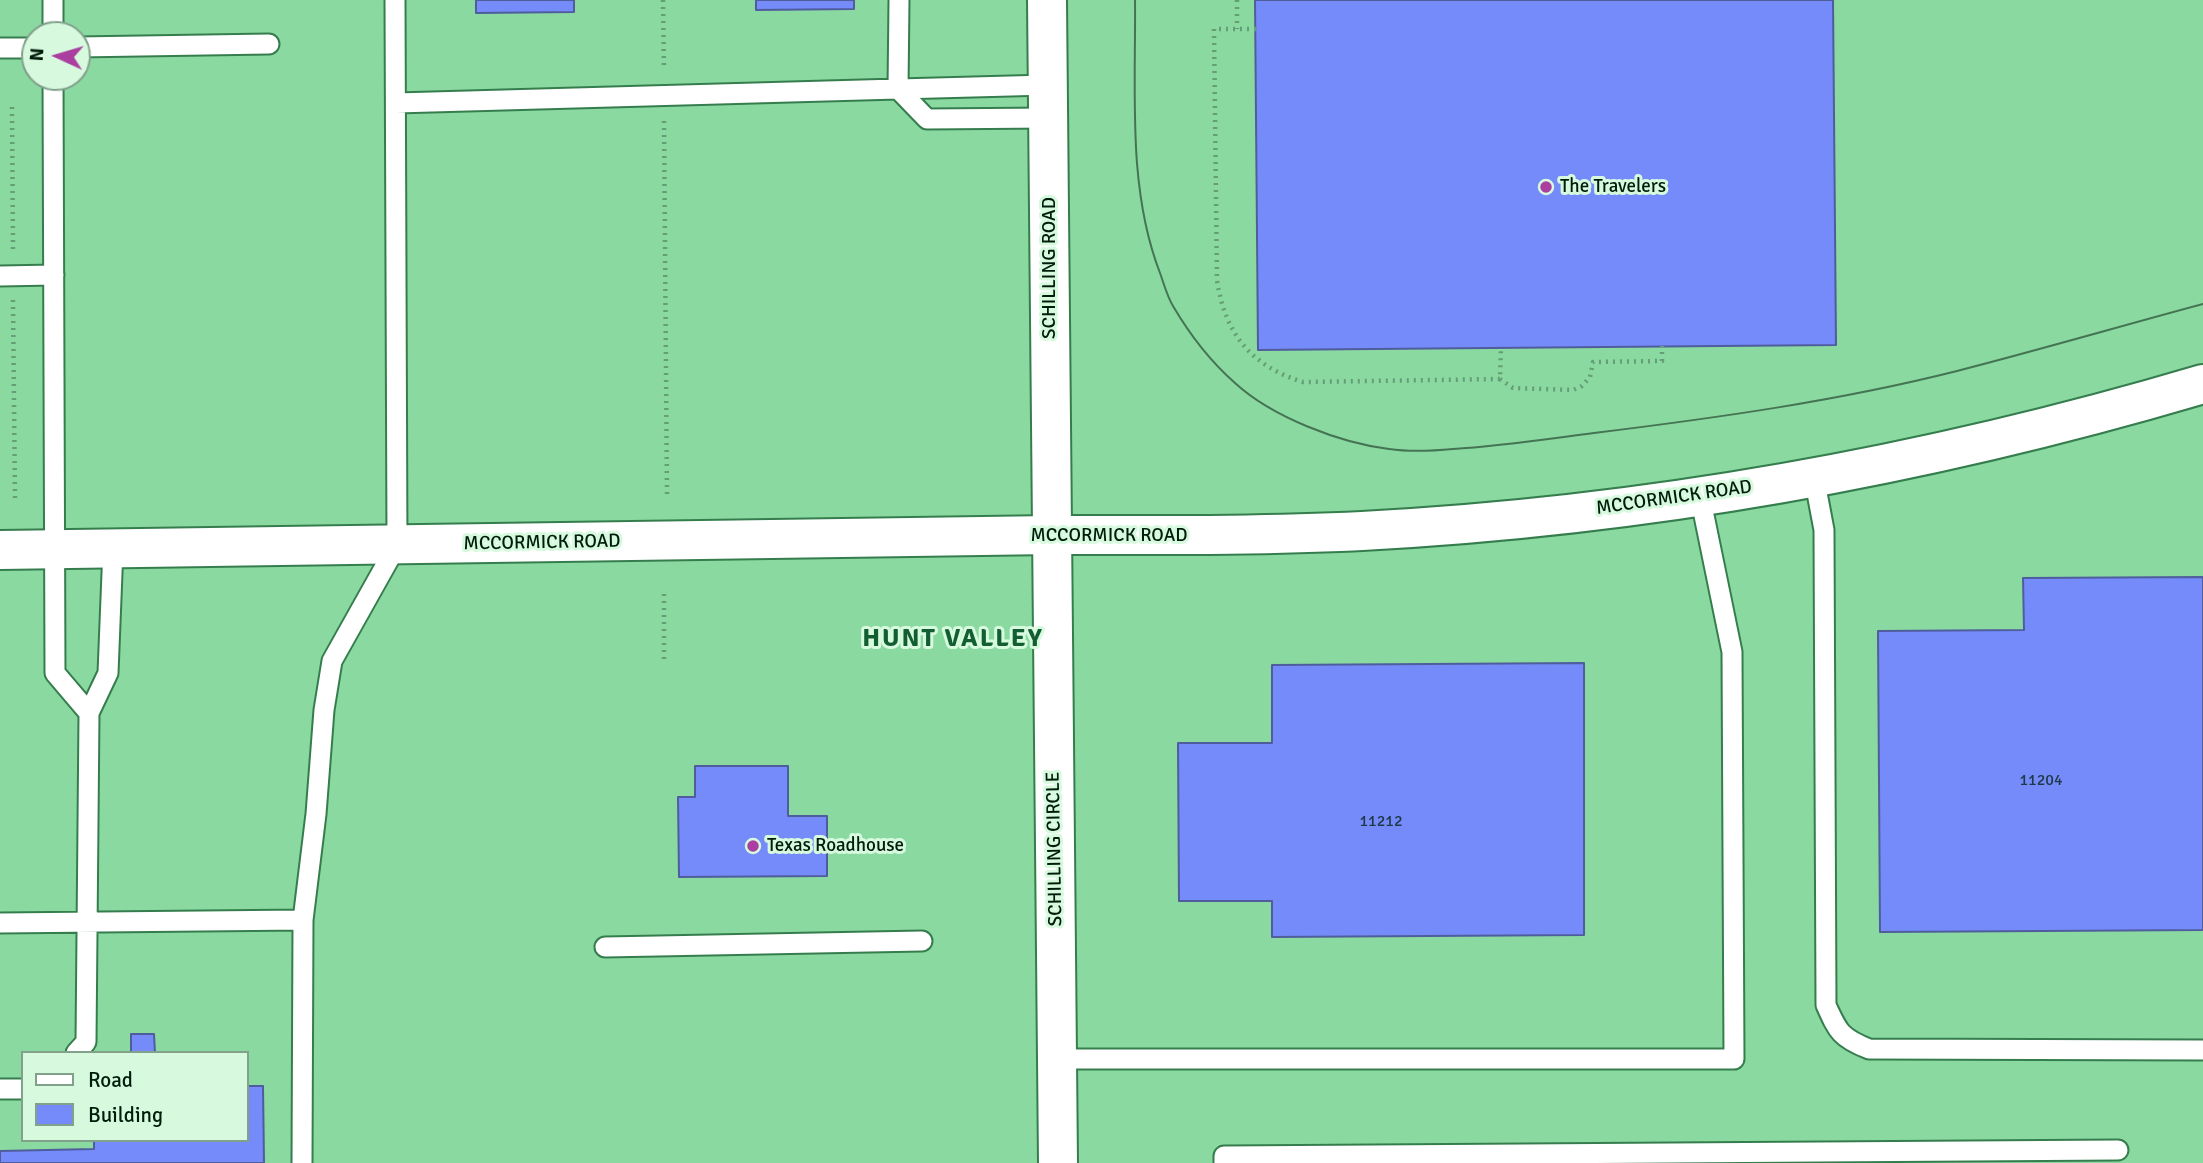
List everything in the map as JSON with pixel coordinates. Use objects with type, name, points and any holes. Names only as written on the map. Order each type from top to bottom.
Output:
[{"type":"main road","name":"SCHILLING ROAD","points":[[1047,0],[1052,536]]},
{"type":"main road","name":"MCCORMICK ROAD","points":[[0,550],[1362,531],[1599,510],[1814,477],[1930,456],[2008,438],[2203,384]]},
{"type":"main road","name":"SCHILLING CIRCLE","points":[[1052,536],[1058,1163]]},
{"type":"lane","points":[[53,0],[53,21]]},
{"type":"lane","points":[[302,1163],[303,920],[331,661],[397,545],[395,0]]},
{"type":"lane","points":[[899,0],[898,89],[927,120],[1048,102]]},
{"type":"lane","points":[[91,47],[269,44]]},
{"type":"lane","points":[[0,48],[21,48]]},
{"type":"lane","points":[[396,103],[898,89],[1048,102]]},
{"type":"lane","points":[[53,91],[55,673],[89,713]]},
{"type":"lane","points":[[0,276],[54,275]]},
{"type":"lane","points":[[1814,477],[1824,530],[1826,1005],[1835,1024],[1848,1041],[1869,1049],[2203,1050]]},
{"type":"lane","points":[[1057,1059],[1734,1059],[1732,652],[1700,496]]},
{"type":"lane","points":[[78,1051],[86,1042],[89,713],[108,673],[113,548]]},
{"type":"lane","points":[[0,923],[303,920]]},
{"type":"lane","points":[[605,947],[922,941]]},
{"type":"lane","points":[[0,1090],[21,1089]]},
{"type":"lane","points":[[1224,1163],[1224,1156],[1471,1159],[2118,1150]]},
{"type":"path","points":[[663,0],[667,495]]},
{"type":"path","points":[[1237,0],[1237,29]]},
{"type":"path","points":[[1256,29],[1214,29],[1217,280],[1220,305],[1245,348],[1262,363],[1281,375],[1303,382],[1500,379],[1513,388],[1573,390],[1582,386],[1590,377],[1593,362],[1662,361],[1662,346]]},
{"type":"path","points":[[1500,379],[1501,348]]},
{"type":"path","points":[[664,589],[664,659]]},
{"type":"shaded area","points":[[0,0],[2203,0],[2203,1163],[0,1163]]},
{"type":"building","points":[[476,0],[574,0],[574,12],[476,13]]},
{"type":"building","points":[[756,0],[854,0],[854,9],[756,10]]},
{"type":"building","name":"The Travelers","points":[[1255,0],[1833,0],[1836,345],[1258,350]]},
{"type":"building","points":[[2203,577],[2203,930],[1880,932],[1878,631],[2024,630],[2023,578]]},
{"type":"building","points":[[1584,663],[1584,935],[1272,937],[1272,901],[1179,901],[1178,743],[1272,743],[1272,665]]},
{"type":"building","name":"Texas Roadhouse","points":[[695,766],[788,766],[788,816],[827,816],[827,876],[679,877],[678,797],[695,797]]},
{"type":"building","points":[[131,1034],[154,1034],[155,1051],[131,1051]]},
{"type":"building","points":[[248,1086],[263,1086],[264,1163],[0,1163],[0,1151],[94,1149],[94,1142],[248,1142]]},
{"type":"tram line","points":[[1135,0],[1136,138],[1142,207],[1149,241],[1171,302],[1209,357],[1250,395],[1287,417],[1349,441],[1397,450],[1445,450],[1541,440],[1777,408],[1912,382],[2203,304]]},
{"type":"place","name":"The Travelers","points":[[1546,187]]},
{"type":"place","name":"Texas Roadhouse","points":[[753,846]]},
{"type":"district","name":"HUNT VALLEY","points":[[953,639]]}]
